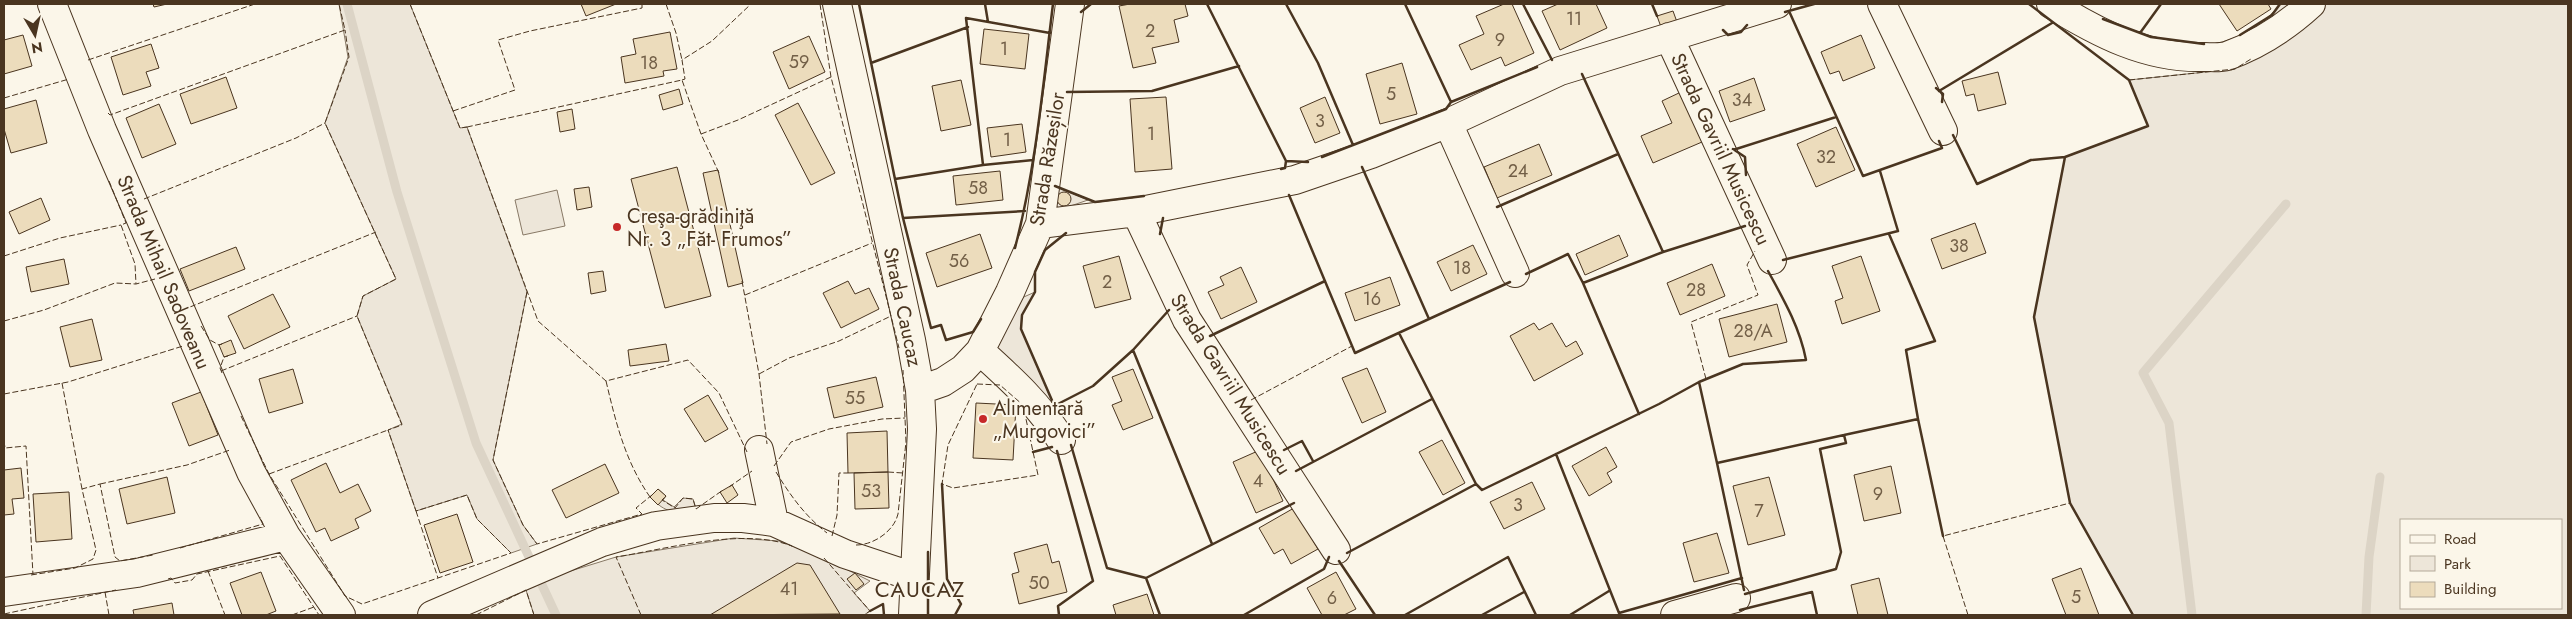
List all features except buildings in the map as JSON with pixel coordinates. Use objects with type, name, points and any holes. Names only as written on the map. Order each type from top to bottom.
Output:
[{"type":"street","name":"Strada Mihail Sadoveanu","points":[[52,4],[106,138],[251,472],[286,536],[341,615]]},
{"type":"street","name":"Strada Caucaz","points":[[837,4],[912,340],[920,390],[922,429],[914,577],[914,615]]},
{"type":"street","name":"Strada Răzeșilor","points":[[920,390],[963,369],[980,351],[1010,292],[1040,224],[1070,4]]},
{"type":"street","name":"Strada Gavriil Musicescu","points":[[1040,224],[1136,212],[1295,180],[1372,154],[1448,123],[1560,71],[1777,4]]},
{"type":"street","points":[[1882,4],[1943,131]]},
{"type":"street","points":[[2051,4],[2111,38],[2148,51],[2187,58],[2226,57],[2284,28],[2311,4]]},
{"type":"street","name":"Strada Gavriil Musicescu","points":[[1669,37],[1772,260]]},
{"type":"street","points":[[1448,123],[1515,273]]},
{"type":"street","name":"Strada Gavriil Musicescu","points":[[1136,212],[1153,253],[1187,320],[1336,550]]},
{"type":"street","points":[[980,351],[1018,384],[1037,405],[1061,440]]},
{"type":"street","points":[[758,450],[774,522]]},
{"type":"street","points":[[432,615],[548,563],[602,542],[656,526],[714,518],[743,518],[774,522],[845,554],[914,577]]},
{"type":"street","points":[[4,592],[137,573],[286,536]]},
{"type":"street","points":[[1675,615],[1736,598]]},
{"type":"green space","points":[[339,4],[410,4],[460,128],[467,127],[527,292],[493,460],[523,525],[537,544],[511,553],[477,519],[467,495],[416,511],[388,430],[402,424],[357,316],[363,296],[396,279],[325,123],[348,57]]},
{"type":"green space","points":[[2280,4],[2568,4],[2568,615],[2133,615],[2070,503],[2034,317],[2065,157],[2148,126],[2129,80],[2234,69],[2213,44],[2241,35],[2267,18]]},
{"type":"green space","points":[[1052,185],[1088,200],[1053,212]]},
{"type":"green space","points":[[557,190],[565,226],[523,235],[515,200]]},
{"type":"green space","points":[[1035,292],[1022,315],[1021,329],[1054,406],[994,346],[1017,300]]},
{"type":"green space","points":[[658,489],[666,496],[663,500],[674,507],[683,498],[693,499],[696,509],[671,511],[661,507],[650,497]]},
{"type":"green space","points":[[734,538],[779,541],[824,558],[870,581],[854,593],[870,611],[864,615],[534,615],[526,590],[564,573],[616,557]]},
{"type":"waterway","points":[[347,4],[397,192],[476,443],[556,615]]},
{"type":"waterway","points":[[2192,615],[2169,423],[2143,373],[2286,204]]},
{"type":"waterway","points":[[2366,615],[2369,557],[2380,477]]},
{"type":"fence","points":[[88,60],[255,4]]},
{"type":"fence","points":[[108,113],[110,115],[345,30],[339,4]]},
{"type":"fence","points":[[410,4],[460,128],[467,127]]},
{"type":"fence","points":[[453,111],[515,90],[498,40],[530,31],[642,8],[642,4]]},
{"type":"fence","points":[[666,4],[676,33],[682,60]]},
{"type":"fence","points":[[682,80],[685,79],[682,60],[712,41],[751,4]]},
{"type":"fence","points":[[820,4],[831,77],[899,348]]},
{"type":"fence","points":[[241,416],[269,474],[345,596],[362,604],[511,553],[477,519],[467,495],[416,511],[388,430],[402,425],[357,316],[363,296],[396,279],[325,123],[349,57],[345,30]]},
{"type":"fence","points":[[2129,80],[2235,69],[2251,59]]},
{"type":"fence","points":[[701,134],[738,120],[831,77]]},
{"type":"fence","points":[[4,98],[69,79]]},
{"type":"fence","points":[[719,173],[701,134],[682,80],[467,127],[538,321],[606,381],[688,360],[719,393],[747,452]]},
{"type":"fence","points":[[144,199],[296,138],[325,123]]},
{"type":"fence","points":[[109,181],[126,223],[121,225],[135,264],[136,284]]},
{"type":"fence","points":[[4,256],[60,238],[121,225]]},
{"type":"fence","points":[[190,307],[376,232]]},
{"type":"fence","points":[[745,295],[872,243]]},
{"type":"fence","points":[[1706,379],[1691,322],[1758,295],[1747,265],[1755,251]]},
{"type":"fence","points":[[4,321],[44,310],[115,283],[136,284],[155,279]]},
{"type":"fence","points":[[742,281],[759,374],[767,444]]},
{"type":"fence","points":[[527,292],[493,460],[523,525],[537,544],[642,514],[636,508],[652,495]]},
{"type":"fence","points":[[221,371],[357,316]]},
{"type":"fence","points":[[759,374],[789,358],[839,341],[891,316]]},
{"type":"fence","points":[[201,326],[210,340],[219,345],[222,344]]},
{"type":"fence","points":[[4,394],[68,382],[183,346]]},
{"type":"fence","points":[[1251,400],[1352,346]]},
{"type":"fence","points":[[222,373],[220,368],[224,357],[228,356]]},
{"type":"fence","points":[[856,545],[870,543],[882,536],[892,526],[898,514],[906,442],[903,370]]},
{"type":"fence","points":[[606,381],[622,441],[634,470],[650,497]]},
{"type":"fence","points":[[62,383],[82,489]]},
{"type":"fence","points":[[977,384],[1000,385],[1023,405],[1038,475],[953,488],[942,484],[948,445],[977,384]]},
{"type":"fence","points":[[774,466],[791,442],[829,429],[882,419],[905,418]]},
{"type":"fence","points":[[269,474],[388,430]]},
{"type":"fence","points":[[4,441],[5,448],[26,446],[33,575]]},
{"type":"fence","points":[[100,484],[187,465],[230,450]]},
{"type":"fence","points":[[729,487],[752,471]]},
{"type":"fence","points":[[776,472],[799,505],[827,533]]},
{"type":"fence","points":[[888,472],[903,473]]},
{"type":"fence","points":[[832,536],[837,515],[839,473],[848,473]]},
{"type":"fence","points":[[31,575],[75,568],[93,559],[96,550],[82,489],[100,484],[115,557],[120,561],[153,555]]},
{"type":"fence","points":[[664,498],[662,500],[675,508],[683,498],[693,499],[696,509],[723,490]]},
{"type":"fence","points":[[1968,615],[1943,536],[2070,503]]},
{"type":"fence","points":[[416,511],[438,578]]},
{"type":"fence","points":[[180,548],[263,524],[260,517]]},
{"type":"fence","points":[[641,615],[616,557],[705,541],[728,539],[772,541],[792,546]]},
{"type":"fence","points":[[168,579],[171,578],[175,583],[192,580],[197,574],[280,556],[319,615]]},
{"type":"fence","points":[[824,558],[870,611],[864,615]]},
{"type":"fence","points":[[208,571],[225,615]]},
{"type":"fence","points":[[4,614],[116,590]]},
{"type":"fence","points":[[476,615],[526,590],[534,615]]},
{"type":"fence","points":[[105,592],[109,615]]},
{"type":"fence","points":[[292,615],[314,607]]},
{"type":"wall","points":[[859,4],[903,218],[931,328],[941,325],[946,340],[973,332],[981,319]]},
{"type":"wall","points":[[985,4],[988,22]]},
{"type":"wall","points":[[1015,248],[1034,157],[1053,4]]},
{"type":"wall","points":[[1081,12],[1091,4]]},
{"type":"wall","points":[[1207,4],[1286,161]]},
{"type":"wall","points":[[1286,4],[1318,63],[1353,145]]},
{"type":"wall","points":[[1405,4],[1451,102]]},
{"type":"wall","points":[[1523,4],[1552,60]]},
{"type":"wall","points":[[1652,4],[1657,16]]},
{"type":"wall","points":[[1785,12],[1814,4]]},
{"type":"wall","points":[[2029,4],[2129,80],[2148,126],[2065,157],[2034,317],[2070,503],[2133,615]]},
{"type":"wall","points":[[2140,33],[2161,4]]},
{"type":"wall","points":[[2240,35],[2272,15],[2280,4]]},
{"type":"wall","points":[[1789,11],[1863,176],[1942,148],[1939,141]]},
{"type":"wall","points":[[1033,160],[983,165],[966,18],[1050,33]]},
{"type":"wall","points":[[2103,19],[2151,37],[2204,44]]},
{"type":"wall","points":[[1939,91],[2052,23]]},
{"type":"wall","points":[[1723,30],[1728,35],[1741,32],[1747,25]]},
{"type":"wall","points":[[871,63],[968,27]]},
{"type":"wall","points":[[1067,92],[1152,91],[1239,66]]},
{"type":"wall","points":[[1322,157],[1446,109],[1451,102],[1537,67]]},
{"type":"wall","points":[[1582,74],[1663,252]]},
{"type":"wall","points":[[1936,88],[1943,94],[1942,102]]},
{"type":"wall","points":[[1733,150],[1836,117]]},
{"type":"wall","points":[[1953,135],[1977,184],[2031,160],[2065,157]]},
{"type":"wall","points":[[1733,149],[1745,157],[1746,175]]},
{"type":"wall","points":[[1497,207],[1618,154]]},
{"type":"wall","points":[[1281,169],[1285,168],[1286,161],[1308,162]]},
{"type":"wall","points":[[895,179],[983,165]]},
{"type":"wall","points":[[1362,167],[1429,319],[1510,282]]},
{"type":"wall","points":[[1783,260],[1898,231],[1880,171]]},
{"type":"wall","points":[[1055,186],[1095,202],[1144,196]]},
{"type":"wall","points":[[1289,195],[1355,353],[1429,319]]},
{"type":"wall","points":[[903,218],[1025,211]]},
{"type":"wall","points":[[1160,234],[1163,218]]},
{"type":"wall","points":[[1526,274],[1568,254],[1583,283],[1663,252],[1745,226]]},
{"type":"wall","points":[[1054,405],[1021,329],[1022,315],[1035,292],[1035,272],[1045,250],[1066,233]]},
{"type":"wall","points":[[1889,234],[1935,341],[1906,350],[1918,419]]},
{"type":"wall","points":[[1347,553],[1476,484],[1482,490],[1659,404],[1699,382],[1743,364],[1806,360],[1796,325],[1768,271]]},
{"type":"wall","points":[[1210,336],[1325,281]]},
{"type":"wall","points":[[1583,283],[1639,414]]},
{"type":"wall","points":[[1054,406],[1093,386],[1133,350],[1169,310]]},
{"type":"wall","points":[[1399,333],[1476,484]]},
{"type":"wall","points":[[1133,350],[1212,544]]},
{"type":"wall","points":[[1699,382],[1717,463],[1844,435]]},
{"type":"wall","points":[[1296,471],[1432,399]]},
{"type":"wall","points":[[1745,594],[1836,569],[1841,552],[1820,449],[1846,443],[1844,435],[1918,419],[1943,536]]},
{"type":"wall","points":[[1284,450],[1302,441],[1313,461]]},
{"type":"wall","points":[[1071,445],[1107,568],[1146,578],[1294,503]]},
{"type":"wall","points":[[1033,452],[1052,447]]},
{"type":"wall","points":[[1057,451],[1093,581],[1058,606],[1059,615]]},
{"type":"wall","points":[[1556,454],[1619,613],[1742,578]]},
{"type":"wall","points":[[1717,463],[1744,590]]},
{"type":"wall","points":[[942,484],[947,579],[961,604],[955,615]]},
{"type":"wall","points":[[928,552],[928,615]]},
{"type":"wall","points":[[1244,615],[1324,569],[1329,557]]},
{"type":"wall","points":[[1405,615],[1508,557],[1536,615]]},
{"type":"wall","points":[[1339,561],[1375,615]]},
{"type":"wall","points":[[1146,578],[1160,615]]},
{"type":"wall","points":[[1570,615],[1609,591]]},
{"type":"wall","points":[[1482,615],[1524,592]]},
{"type":"wall","points":[[1740,610],[1812,592],[1817,615]]},
{"type":"wall","points":[[870,611],[883,604],[884,615]]},
{"type":"place","name":"Creşa-grădiniţă Nr. 3 „Făt- Frumos”","points":[[617,227]]},
{"type":"place","name":"Alimentară „Murgovici”","points":[[983,419]]},
{"type":"district","name":"CAUCAZ","points":[[920,589]]}]
